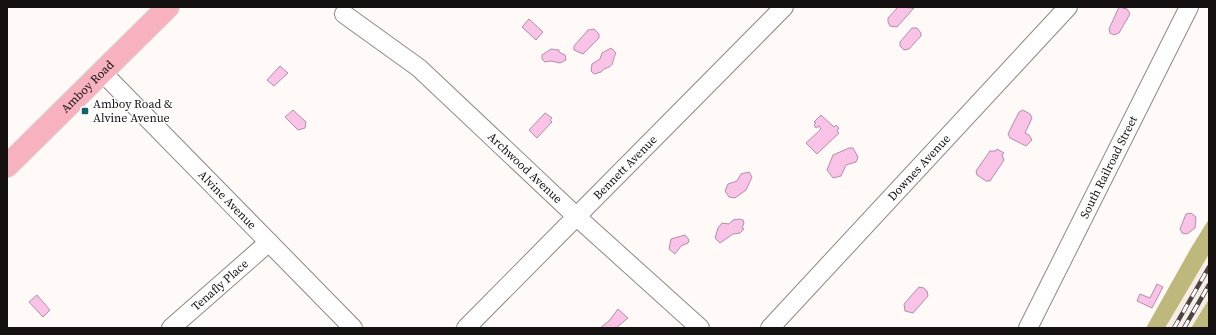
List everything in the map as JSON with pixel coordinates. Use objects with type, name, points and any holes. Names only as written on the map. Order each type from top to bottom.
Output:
[{"type":"main road","name":"Amboy Road","points":[[7,166],[168,7]]},
{"type":"street","name":"Bennett Avenue","points":[[466,328],[577,218],[784,7]]},
{"type":"street","name":"Downes Avenue","points":[[770,328],[1068,7]]},
{"type":"street","name":"South Railroad Street","points":[[1028,328],[1183,9]]},
{"type":"street","name":"Archwood Avenue","points":[[344,14],[419,68],[577,218],[700,328]]},
{"type":"street","name":"Alvine Avenue","points":[[102,72],[353,328]]},
{"type":"street","name":"Tenafly Place","points":[[171,328],[269,242]]},
{"type":"shaded area","points":[[898,7],[914,8],[897,27],[890,26],[888,18]]},
{"type":"shaded area","points":[[1119,7],[1127,9],[1130,14],[1119,33],[1114,35],[1110,33],[1109,29]]},
{"type":"shaded area","points":[[529,19],[543,32],[536,40],[522,27]]},
{"type":"shaded area","points":[[912,28],[917,28],[921,33],[921,36],[909,49],[904,50],[900,46],[900,42]]},
{"type":"shaded area","points":[[594,29],[599,34],[599,38],[583,54],[574,50],[574,46],[588,30]]},
{"type":"shaded area","points":[[611,48],[616,53],[612,65],[601,72],[594,74],[591,71],[592,64],[600,59],[602,53]]},
{"type":"shaded area","points":[[551,49],[559,50],[559,52],[565,55],[566,60],[560,63],[551,61],[545,62],[542,59],[542,55]]},
{"type":"shaded area","points":[[280,66],[288,73],[274,86],[267,80]]},
{"type":"shaded area","points":[[293,110],[306,122],[305,128],[298,130],[285,117]]},
{"type":"shaded area","points":[[1023,110],[1030,114],[1032,118],[1025,133],[1029,135],[1032,140],[1026,146],[1010,138],[1008,134],[1019,112]]},
{"type":"shaded area","points":[[545,113],[552,118],[550,120],[552,122],[537,138],[529,130]]},
{"type":"shaded area","points":[[821,115],[834,127],[836,125],[839,128],[837,131],[839,133],[817,154],[806,143],[821,129],[819,126],[816,128],[814,125],[816,123],[814,122]]},
{"type":"shaded area","points":[[849,148],[853,148],[858,157],[856,162],[846,165],[841,176],[833,178],[827,170],[833,155]]},
{"type":"shaded area","points":[[997,149],[1004,153],[1002,155],[1004,160],[990,181],[986,181],[977,175],[976,171],[990,151],[996,151]]},
{"type":"shaded area","points":[[749,172],[752,177],[746,190],[735,198],[729,197],[725,191],[728,184],[737,181],[741,174]]},
{"type":"shaded area","points":[[1191,213],[1196,217],[1195,228],[1187,234],[1182,233],[1180,229],[1186,214]]},
{"type":"shaded area","points":[[1209,219],[1209,254],[1165,328],[1146,328],[1191,248]]},
{"type":"shaded area","points":[[733,220],[743,220],[744,223],[742,228],[744,229],[740,233],[733,234],[720,243],[715,238],[718,228],[722,223],[729,224]]},
{"type":"shaded area","points":[[685,235],[689,240],[688,243],[681,246],[675,254],[669,249],[671,239]]},
{"type":"shaded area","points":[[1209,254],[1209,299],[1191,328],[1165,328]]},
{"type":"shaded area","points":[[1157,284],[1163,287],[1152,308],[1137,301],[1140,294],[1150,298]]},
{"type":"shaded area","points":[[919,287],[924,288],[927,291],[928,296],[913,313],[905,311],[904,304]]},
{"type":"shaded area","points":[[37,295],[50,310],[43,317],[29,302]]},
{"type":"shaded area","points":[[1209,299],[1209,328],[1191,328]]},
{"type":"shaded area","points":[[618,309],[628,318],[616,328],[600,328],[609,321]]},
{"type":"railway","points":[[1174,328],[1209,267]]},
{"type":"railway","points":[[1184,328],[1209,285]]},
{"type":"place","name":"Amboy Road & Alvine Avenue","points":[[85,111]]}]
